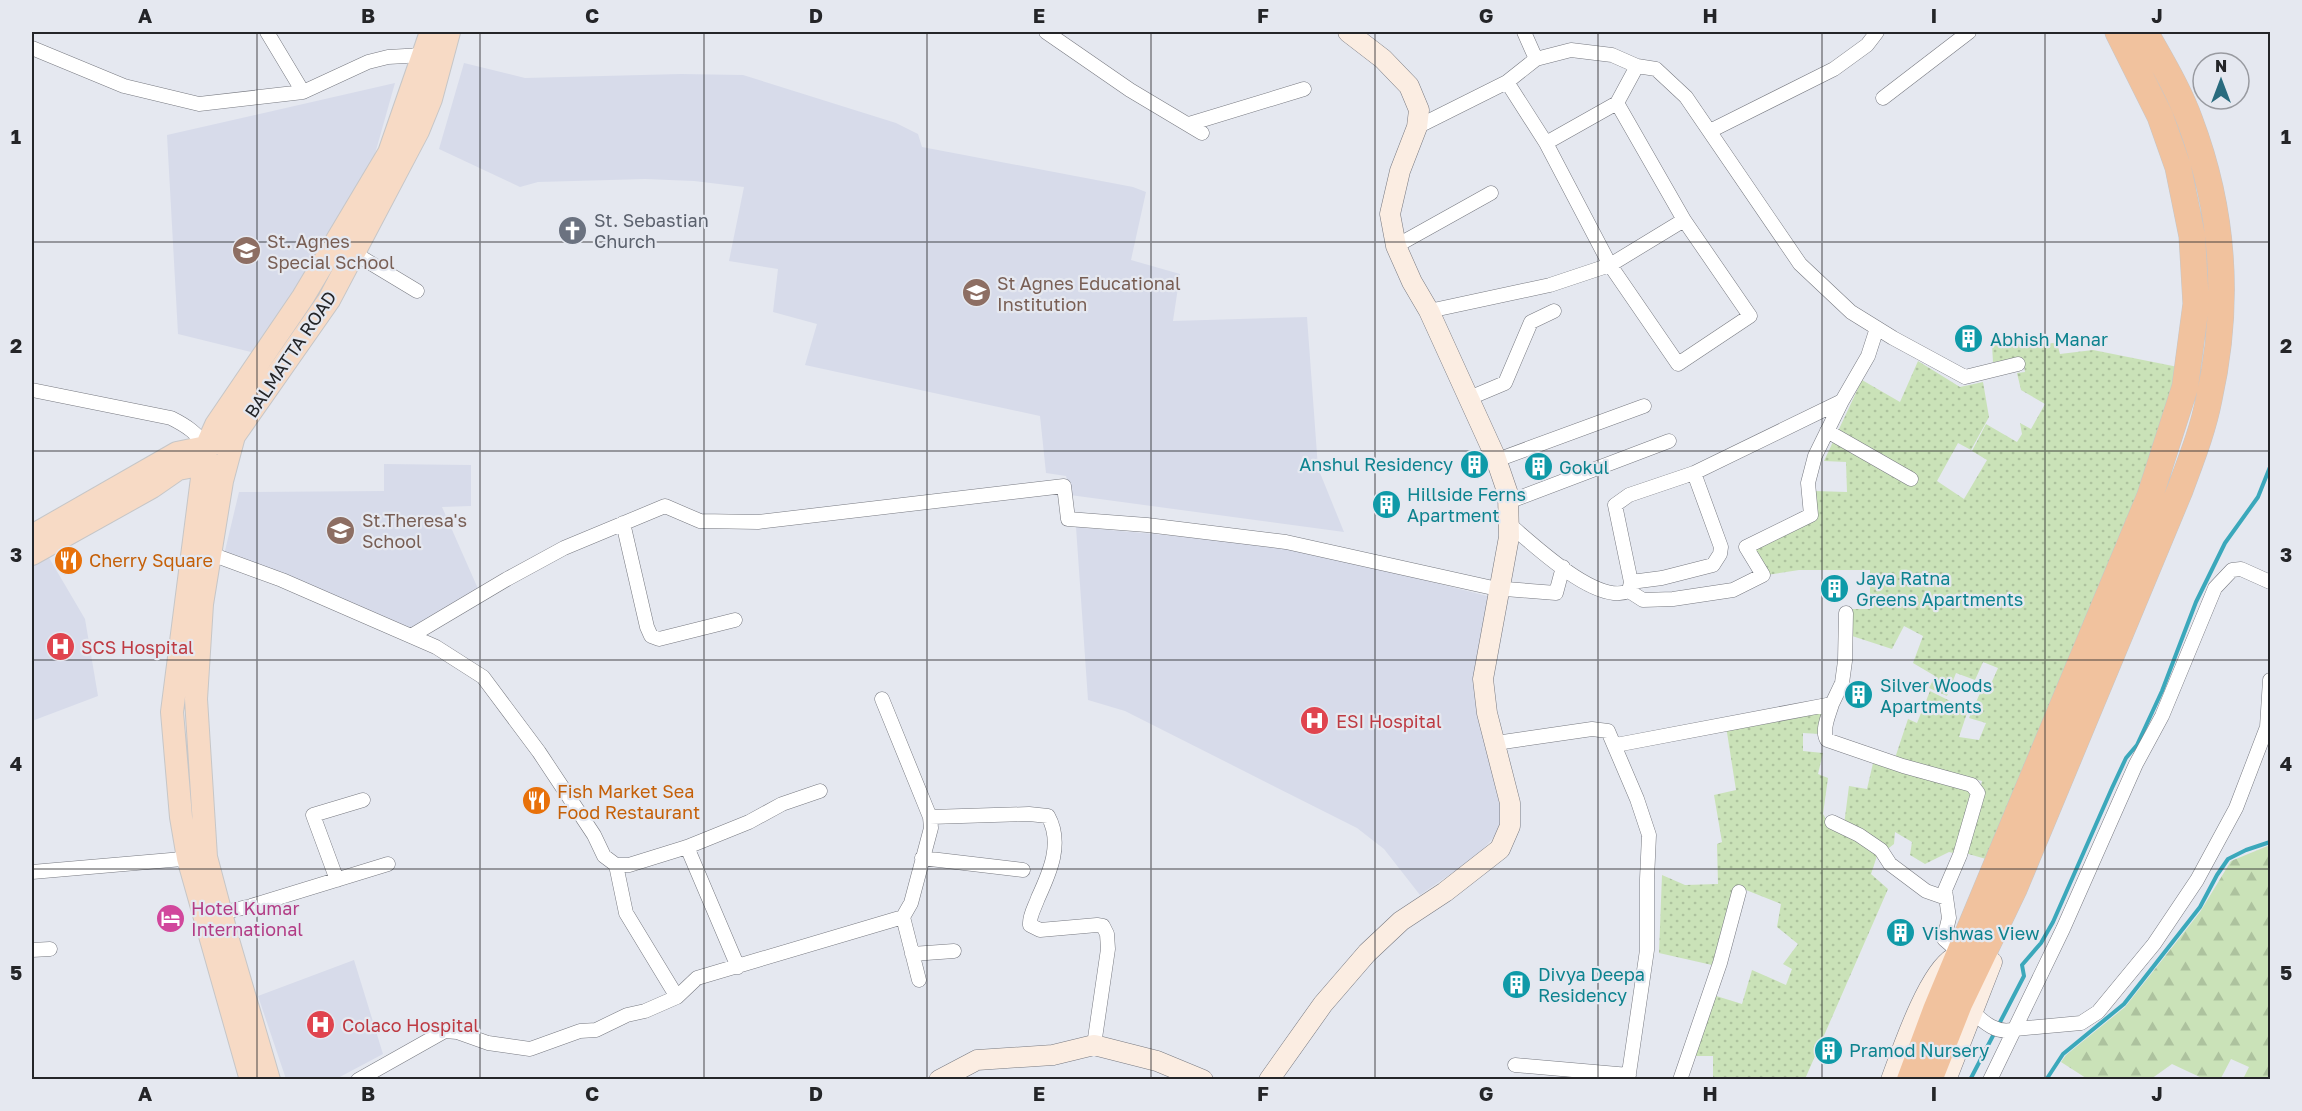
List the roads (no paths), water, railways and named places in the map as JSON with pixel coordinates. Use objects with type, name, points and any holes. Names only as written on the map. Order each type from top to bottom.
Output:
[{"type":"highway","points":[[1910,1080],[1936,1010],[2150,496],[2185,387],[2196,304],[2192,236],[2178,167],[2160,116],[2118,32]]},
{"type":"highway","points":[[1929,1080],[1959,1004],[2014,889],[2181,490],[2210,398],[2222,303],[2221,253],[2216,215],[2207,174],[2190,119],[2145,32]]},
{"type":"main road","points":[[269,1080],[221,913],[181,818],[172,712],[216,425],[303,297],[388,153],[431,32]]},
{"type":"main road","name":"BALMATTA ROAD","points":[[212,460],[234,436],[329,300],[418,131],[431,99],[449,32]]},
{"type":"main road","points":[[32,536],[177,453],[212,460]]},
{"type":"main road","points":[[212,460],[211,554],[202,604],[196,699],[197,857],[251,1080]]},
{"type":"main road","points":[[32,554],[152,487],[178,469],[212,460]]},
{"type":"street","points":[[267,32],[303,92]]},
{"type":"street","points":[[1046,32],[1130,90],[1202,133]]},
{"type":"street","points":[[1269,1080],[1323,1004],[1367,953],[1401,921],[1444,892],[1500,849],[1510,826],[1510,802],[1487,713],[1483,679],[1509,537],[1508,494],[1497,460],[1467,399],[1429,311],[1412,282],[1396,246],[1390,214],[1400,171],[1417,127],[1419,110],[1409,86],[1383,58],[1348,32]]},
{"type":"street","points":[[1524,32],[1536,59]]},
{"type":"street","points":[[1710,131],[1834,69],[1867,45],[1877,32]]},
{"type":"street","points":[[1883,98],[1969,32]]},
{"type":"street","points":[[32,48],[124,86],[199,104],[303,92],[368,62],[388,57],[423,55]]},
{"type":"street","points":[[1417,127],[1507,82],[1536,59],[1571,50],[1612,55],[1636,66],[1656,69],[1686,97],[1800,264],[1851,312],[1965,377],[2019,363]]},
{"type":"street","points":[[1546,143],[1617,103],[1636,66]]},
{"type":"street","points":[[1507,82],[1546,143],[1610,266],[1678,364],[1750,316],[1684,220],[1617,103]]},
{"type":"street","points":[[1189,124],[1304,89]]},
{"type":"street","points":[[1396,246],[1491,193]]},
{"type":"street","points":[[1429,311],[1550,285],[1610,266],[1684,220]]},
{"type":"street","points":[[354,253],[417,291]]},
{"type":"street","points":[[1467,399],[1505,383],[1531,322],[1554,311]]},
{"type":"street","points":[[1842,400],[1694,472],[1629,495],[1615,505],[1630,586],[1643,600],[1673,600],[1733,590],[1763,575],[1746,547],[1811,515],[1808,483],[1815,456],[1842,400],[1868,356],[1877,328]]},
{"type":"street","points":[[32,390],[171,418],[187,426],[199,436],[212,460]]},
{"type":"street","points":[[1497,460],[1644,406]]},
{"type":"street","points":[[1827,431],[1911,479]]},
{"type":"street","points":[[1508,502],[1669,441]]},
{"type":"street","points":[[1509,524],[1584,582],[1612,594],[1622,594],[1630,586],[1713,565],[1716,561],[1721,547],[1694,472]]},
{"type":"street","points":[[411,636],[564,548],[665,506],[700,521],[758,522],[1064,486],[1068,519],[1147,525],[1286,542],[1499,589],[1556,593],[1563,567]]},
{"type":"street","points":[[623,523],[651,636],[659,639],[735,620]]},
{"type":"street","points":[[211,554],[282,580],[436,647],[483,677],[539,752],[594,836],[604,856],[616,865],[629,866],[687,847],[749,822],[782,804],[820,791]]},
{"type":"street","points":[[1990,1080],[2063,929],[2136,764],[2162,716],[2215,588],[2232,570],[2241,569],[2271,582]]},
{"type":"street","points":[[1846,613],[1842,683],[1824,729],[1827,740],[1903,766],[1972,785],[1978,793],[1960,855],[1945,890],[1949,918],[1944,939],[1960,953],[1946,962],[1933,982],[1891,1080]]},
{"type":"street","points":[[1972,1011],[1983,1023],[2006,1032],[2015,1029],[2081,1023],[2098,1012],[2154,945],[2198,880],[2236,808],[2267,727],[2271,680]]},
{"type":"street","points":[[358,1080],[445,1031],[457,1032],[488,1043],[530,1049],[580,1031],[596,1030],[627,1015],[645,1011],[677,997],[697,978],[903,917],[911,903],[931,828],[930,818],[882,699]]},
{"type":"street","points":[[1616,745],[1832,704]]},
{"type":"street","points":[[1496,742],[1592,729],[1608,730],[1616,745],[1649,835],[1647,950],[1629,1077],[1515,1065]]},
{"type":"street","points":[[337,880],[313,815],[363,800]]},
{"type":"street","points":[[930,818],[1029,814],[1048,816],[1055,847],[1052,865],[1031,914],[1030,925],[1040,930],[1097,925],[1103,927],[1107,934],[1108,949],[1095,1045]]},
{"type":"street","points":[[1832,822],[1859,835],[1881,850],[1890,864],[1926,891],[1946,898]]},
{"type":"street","points":[[687,847],[738,967]]},
{"type":"street","points":[[32,872],[197,857]]},
{"type":"street","points":[[922,858],[1023,870]]},
{"type":"street","points":[[221,913],[388,864]]},
{"type":"street","points":[[616,865],[626,914],[677,997]]},
{"type":"street","points":[[1946,1080],[1985,977],[2006,933],[2013,911],[2014,889]]},
{"type":"street","points":[[1680,1080],[1720,963],[1739,892]]},
{"type":"street","points":[[903,917],[919,980]]},
{"type":"street","points":[[32,950],[50,949]]},
{"type":"street","points":[[912,954],[954,951]]},
{"type":"street","points":[[939,1080],[960,1075],[977,1060],[1053,1055],[1095,1045],[1157,1061],[1203,1080]]},
{"type":"waterway","points":[[1970,1080],[2024,976],[2022,965],[2041,943],[2053,922],[2126,758],[2137,745],[2162,691],[2196,602],[2225,543],[2258,497],[2270,467]]},
{"type":"waterway","points":[[2046,1080],[2063,1054],[2124,1004],[2200,907],[2228,859],[2270,842]]},
{"type":"place","name":"St. Sebastian Church","points":[[573,230]]},
{"type":"place","name":"St. Agnes Special School","points":[[246,251]]},
{"type":"place","name":"St Agnes Educational Institution","points":[[976,293]]},
{"type":"place","name":"Abhish Manar","points":[[1969,339]]},
{"type":"place","name":"Anshul Residency","points":[[1474,464]]},
{"type":"place","name":"Gokul","points":[[1538,467]]},
{"type":"place","name":"Hillside Ferns Apartment","points":[[1386,504]]},
{"type":"place","name":"St.Theresa's School","points":[[341,530]]},
{"type":"place","name":"Cherry Square","points":[[68,560]]},
{"type":"place","name":"Jaya Ratna Greens Apartments","points":[[1835,588]]},
{"type":"place","name":"SCS Hospital","points":[[60,647]]},
{"type":"place","name":"Silver Woods Apartments","points":[[1859,695]]},
{"type":"place","name":"ESI Hospital","points":[[1315,721]]},
{"type":"place","name":"Fish Market Sea Food Restaurant","points":[[536,801]]},
{"type":"place","name":"Hotel Kumar International","points":[[170,918]]},
{"type":"place","name":"Vishwas View","points":[[1901,933]]},
{"type":"place","name":"Divya Deepa Residency","points":[[1517,984]]},
{"type":"place","name":"Colaco Hospital","points":[[321,1025]]},
{"type":"place","name":"Pramod Nursery","points":[[1828,1050]]}]
